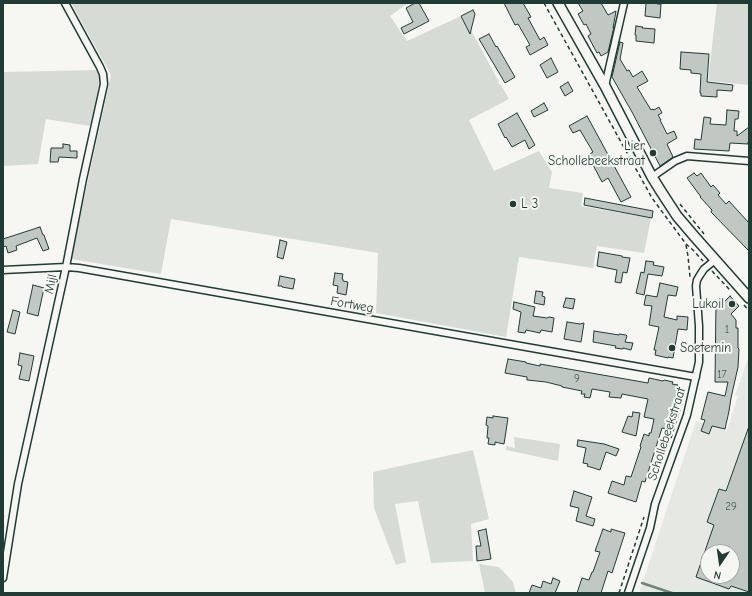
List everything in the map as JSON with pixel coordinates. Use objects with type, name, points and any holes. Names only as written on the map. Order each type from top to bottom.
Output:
[{"type":"main road","points":[[558,3],[605,86],[652,177],[662,193],[711,263],[746,302]]},
{"type":"street","name":"Mijl","points":[[3,578],[16,492],[66,267],[104,84],[103,74],[100,67],[65,3]]},
{"type":"street","points":[[605,86],[624,3]]},
{"type":"street","points":[[652,177],[675,160],[687,156],[749,161]]},
{"type":"street","name":"Schollebeekstraat","points":[[628,593],[650,528],[655,504],[687,415],[699,362],[700,345],[696,286],[700,275],[711,263]]},
{"type":"street","name":"Fortweg","points":[[3,270],[66,267],[696,377]]},
{"type":"path","points":[[544,3],[652,198],[686,244],[711,263],[733,294]]},
{"type":"path","points":[[678,202],[701,230]]},
{"type":"path","points":[[746,302],[749,311]]},
{"type":"shaded area","points":[[71,3],[408,3],[390,16],[407,41],[461,16],[464,22],[466,21],[498,82],[509,99],[469,120],[494,171],[539,151],[552,172],[549,188],[583,193],[581,206],[651,218],[644,253],[597,246],[593,268],[519,257],[506,337],[376,313],[378,253],[171,219],[161,274],[71,259],[111,75]]},
{"type":"shaded area","points":[[717,3],[749,3],[749,85],[708,81]]},
{"type":"shaded area","points":[[98,70],[100,80],[90,126],[46,119],[38,164],[3,166],[3,72]]},
{"type":"shaded area","points":[[749,356],[749,593],[639,593],[696,421],[727,430],[738,396],[735,395]]},
{"type":"shaded area","points":[[514,437],[560,444],[558,461],[506,450],[506,446],[515,448]]},
{"type":"shaded area","points":[[473,450],[489,519],[471,524],[473,561],[431,563],[418,501],[395,504],[406,562],[396,565],[374,508],[373,472]]},
{"type":"shaded area","points":[[479,564],[499,567],[513,582],[516,593],[485,593]]},
{"type":"building","points":[[415,3],[419,3],[429,21],[404,34],[401,28],[413,22],[406,8]]},
{"type":"building","points":[[504,3],[523,3],[531,17],[528,18],[540,40],[544,37],[548,45],[530,55],[526,47],[530,45],[518,24],[515,25]]},
{"type":"building","points":[[578,3],[601,3],[608,15],[616,11],[608,52],[601,56],[599,52],[597,53],[588,36],[591,34],[586,24],[584,25],[578,14],[583,11]]},
{"type":"building","points":[[646,3],[661,4],[660,18],[645,16]]},
{"type":"building","points":[[473,10],[475,14],[470,34],[461,16]]},
{"type":"building","points":[[636,26],[655,29],[654,43],[636,41]]},
{"type":"building","points":[[489,34],[515,77],[505,83],[479,39]]},
{"type":"building","points":[[620,42],[623,43],[620,59],[627,71],[629,70],[633,77],[642,71],[648,81],[637,87],[651,110],[659,107],[662,113],[658,115],[667,134],[674,131],[677,138],[667,144],[673,157],[660,166],[612,77]]},
{"type":"building","points":[[681,52],[709,54],[707,82],[733,85],[732,91],[717,90],[717,97],[701,96],[701,74],[691,73],[691,70],[680,69]]},
{"type":"building","points":[[551,58],[558,72],[547,78],[540,65]]},
{"type":"building","points":[[568,82],[573,91],[565,96],[560,87]]},
{"type":"building","points":[[544,103],[548,110],[534,117],[531,111]]},
{"type":"building","points":[[727,110],[739,111],[738,119],[735,119],[734,131],[737,131],[737,136],[749,127],[748,144],[730,143],[729,151],[694,149],[695,139],[701,140],[704,117],[711,118],[710,124],[726,125]]},
{"type":"building","points":[[517,113],[535,145],[529,149],[525,140],[512,147],[506,137],[505,138],[498,124]]},
{"type":"building","points":[[587,116],[631,197],[621,202],[608,178],[602,182],[593,165],[591,166],[587,159],[589,158],[588,155],[593,152],[580,130],[573,133],[569,126]]},
{"type":"building","points":[[63,144],[70,145],[70,151],[77,151],[77,158],[59,157],[58,162],[50,162],[51,148],[63,148]]},
{"type":"building","points":[[694,173],[697,176],[701,173],[711,187],[713,185],[720,193],[718,195],[726,204],[729,201],[749,223],[749,251],[711,212],[712,210],[700,197],[687,178]]},
{"type":"building","points":[[585,198],[653,211],[652,218],[584,205]]},
{"type":"building","points":[[40,227],[49,249],[43,251],[37,238],[16,246],[17,250],[8,253],[6,246],[3,247],[3,239]]},
{"type":"building","points":[[280,240],[287,242],[283,259],[277,257]]},
{"type":"building","points":[[599,252],[630,258],[627,273],[623,272],[621,283],[615,282],[617,270],[597,266]]},
{"type":"building","points":[[646,261],[654,262],[653,265],[664,267],[662,276],[648,274],[644,295],[636,293],[641,272],[644,273]]},
{"type":"building","points":[[335,273],[343,274],[343,281],[348,282],[346,295],[337,293],[338,286],[333,285]]},
{"type":"building","points":[[280,276],[295,279],[293,289],[278,286]]},
{"type":"building","points":[[660,283],[678,287],[676,296],[668,295],[664,317],[677,320],[677,316],[688,317],[687,330],[678,329],[673,358],[655,355],[656,350],[654,350],[659,327],[649,325],[652,306],[644,305],[646,295],[657,297]]},
{"type":"building","points":[[33,285],[44,288],[38,316],[27,313]]},
{"type":"building","points":[[536,291],[543,292],[542,296],[545,297],[544,305],[534,303]]},
{"type":"building","points":[[730,296],[739,306],[731,314],[736,320],[736,328],[738,328],[738,367],[725,429],[712,426],[709,434],[701,431],[705,420],[701,419],[708,392],[725,396],[728,382],[715,382],[716,302],[725,301]]},
{"type":"building","points":[[566,298],[575,299],[573,309],[563,307]]},
{"type":"building","points":[[514,302],[535,307],[533,316],[554,318],[552,332],[541,330],[540,333],[526,330],[525,333],[518,332],[521,312],[513,309]]},
{"type":"building","points":[[13,310],[20,312],[15,334],[7,332]]},
{"type":"building","points":[[567,322],[580,324],[584,323],[581,342],[564,339]]},
{"type":"building","points":[[594,331],[626,335],[625,342],[633,343],[631,350],[615,348],[616,346],[593,342]]},
{"type":"building","points":[[20,353],[34,356],[29,381],[19,379],[22,366],[18,365]]},
{"type":"building","points":[[508,359],[540,366],[540,364],[648,383],[649,378],[664,380],[678,385],[668,429],[662,428],[645,482],[642,481],[636,502],[608,493],[612,481],[624,485],[626,476],[631,477],[644,434],[649,436],[649,433],[651,433],[654,419],[644,417],[648,399],[622,394],[621,398],[609,397],[610,392],[592,389],[590,398],[584,397],[585,394],[581,394],[582,391],[546,382],[527,380],[527,377],[505,373]]},
{"type":"building","points":[[633,412],[640,413],[636,436],[622,432],[628,416],[632,417]]},
{"type":"building","points":[[493,416],[508,418],[504,444],[495,442],[495,445],[488,444],[488,426],[486,425],[487,417],[493,418]]},
{"type":"building","points":[[748,429],[749,592],[731,586],[729,589],[715,584],[740,584],[740,544],[707,544],[714,525],[707,522],[719,489],[726,491]]},
{"type":"building","points":[[578,440],[604,444],[619,449],[616,456],[606,452],[600,470],[587,466],[588,464],[583,463],[586,448],[577,446]]},
{"type":"building","points":[[574,491],[592,497],[586,516],[595,519],[593,526],[576,521],[579,508],[570,506]]},
{"type":"building","points":[[486,529],[491,559],[477,561],[476,546],[481,546],[478,531]]},
{"type":"building","points":[[603,529],[611,532],[611,529],[625,533],[612,573],[608,571],[601,593],[577,593],[582,578],[589,580],[593,572],[600,552],[595,551]]},
{"type":"building","points":[[700,565],[700,578],[696,577]]},
{"type":"building","points":[[553,578],[560,581],[555,593],[529,593],[532,585],[541,588],[543,581],[551,584]]},
{"type":"waterway","points":[[642,583],[672,593]]},
{"type":"place","name":"Lier Schollebeekstraat","points":[[653,153]]},
{"type":"place","name":"L 3","points":[[513,204]]},
{"type":"place","name":"Lukoil","points":[[732,304]]},
{"type":"place","name":"Soetemin","points":[[672,348]]}]
